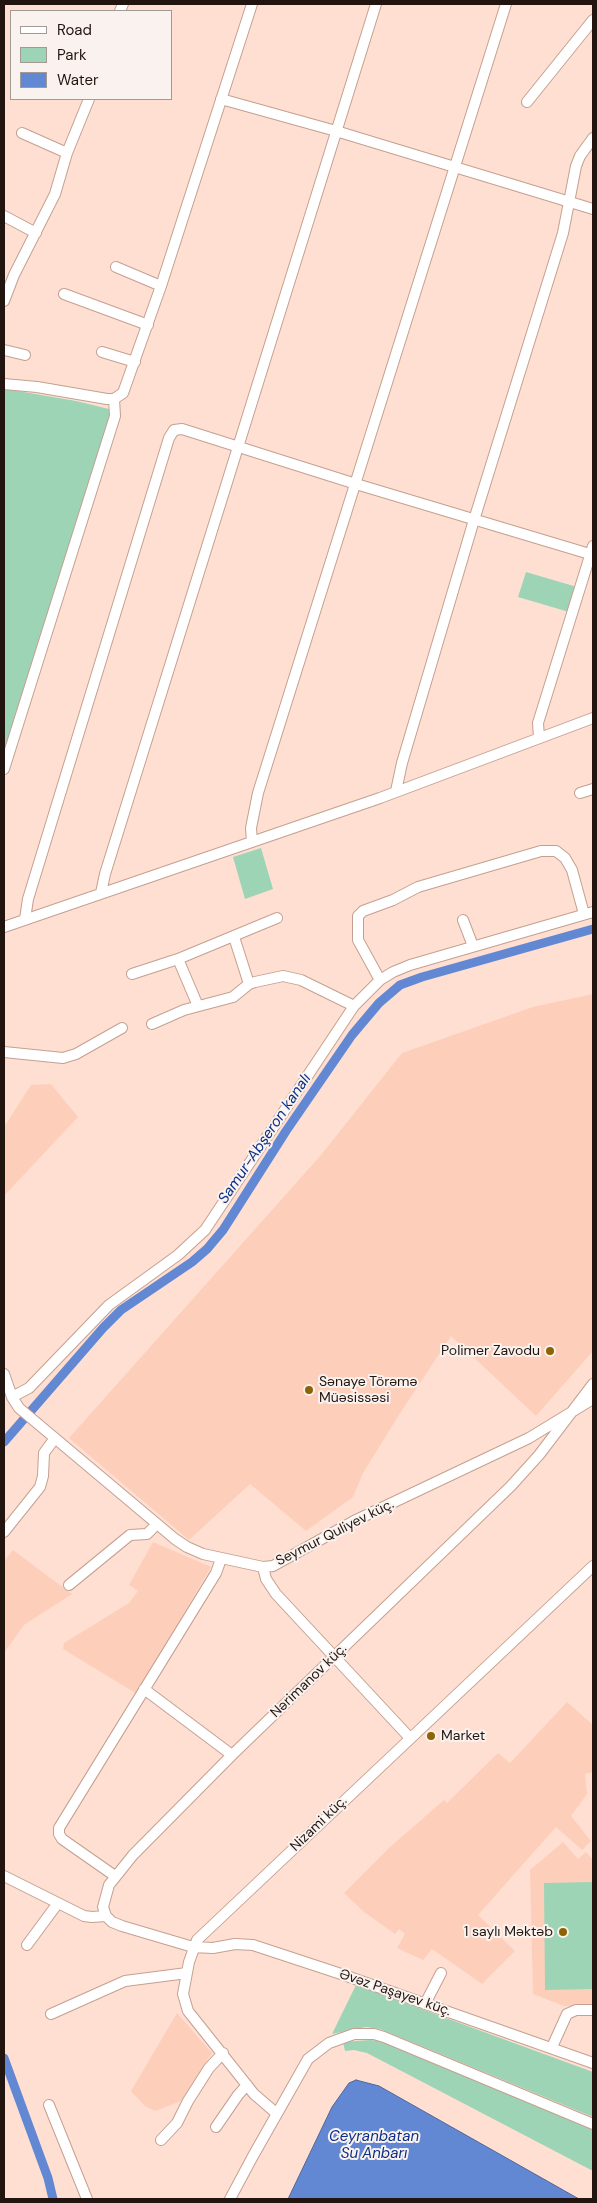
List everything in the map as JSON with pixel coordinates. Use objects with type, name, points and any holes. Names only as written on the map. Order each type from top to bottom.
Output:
[{"type":"street","points":[[4,384],[114,399],[123,393],[161,286],[252,4]]},
{"type":"street","points":[[101,893],[105,874],[376,4]]},
{"type":"street","points":[[252,842],[251,828],[258,793],[506,4]]},
{"type":"street","points":[[527,102],[593,20]]},
{"type":"street","points":[[221,99],[336,131],[593,208]]},
{"type":"street","points":[[4,301],[14,275],[54,194],[67,153],[89,100]]},
{"type":"street","points":[[22,133],[67,153]]},
{"type":"street","points":[[396,791],[402,763],[474,520],[563,233],[572,180],[580,156],[593,138]]},
{"type":"street","points":[[4,216],[36,233]]},
{"type":"street","points":[[116,267],[161,286]]},
{"type":"street","points":[[64,294],[148,325]]},
{"type":"street","points":[[4,350],[24,356]]},
{"type":"street","points":[[102,352],[135,362]]},
{"type":"street","points":[[4,769],[115,416],[114,399]]},
{"type":"street","points":[[25,920],[28,899],[169,438],[174,430],[182,429],[474,520],[592,552],[538,723],[538,738]]},
{"type":"street","points":[[4,928],[396,791],[593,718]]},
{"type":"street","points":[[580,793],[593,789]]},
{"type":"street","points":[[12,1397],[29,1388],[109,1305],[178,1255],[205,1230],[354,1006],[380,980],[392,972],[410,966],[589,913],[572,870],[565,858],[556,851],[541,851],[418,887],[392,900],[363,911],[358,916],[358,940],[380,980]]},
{"type":"street","points":[[132,974],[178,959],[277,918]]},
{"type":"street","points":[[463,920],[473,946]]},
{"type":"street","points":[[234,937],[249,984]]},
{"type":"street","points":[[178,959],[198,1006]]},
{"type":"street","points":[[152,1024],[167,1016],[232,997],[249,984],[283,976],[291,976],[318,990],[348,1001],[354,1006]]},
{"type":"street","points":[[4,1052],[63,1058],[76,1054],[122,1028]]},
{"type":"street","name":"Seymur Quliyev küç.","points":[[4,1374],[12,1397],[19,1408],[187,1548],[221,1559],[263,1567],[273,1566],[354,1522],[529,1438],[570,1414]]},
{"type":"street","name":"Nərimanov küç.","points":[[106,1916],[103,1907],[104,1899],[109,1885],[115,1876],[232,1755],[511,1486],[539,1455],[593,1384]]},
{"type":"street","points":[[570,1414],[593,1399]]},
{"type":"street","points":[[4,1532],[40,1487],[43,1476],[44,1453],[55,1438]]},
{"type":"street","points":[[69,1585],[130,1535],[146,1534],[157,1524]]},
{"type":"street","points":[[115,1876],[62,1839],[59,1834],[59,1828],[216,1573],[221,1559]]},
{"type":"street","name":"Nizami küç.","points":[[276,2113],[264,2104],[247,2085],[188,2011],[184,1994],[193,1947],[210,1926],[593,1566]]},
{"type":"street","points":[[263,1567],[266,1579],[272,1590],[410,1738]]},
{"type":"street","points":[[144,1689],[232,1755]]},
{"type":"street","points":[[4,1876],[84,1916],[106,1916],[112,1922],[122,1926],[193,1947]]},
{"type":"street","points":[[27,1945],[58,1903]]},
{"type":"street","name":"Əvəz Paşayev küç.","points":[[193,1947],[213,1948],[235,1944],[253,1945],[552,2047],[593,2063]]},
{"type":"street","points":[[51,2014],[126,1981],[187,1973]]},
{"type":"street","points":[[425,2004],[441,1973]]},
{"type":"street","points":[[552,2047],[567,2014],[576,2010],[593,2010]]},
{"type":"street","points":[[230,2199],[302,2067],[314,2053],[340,2038],[363,2034],[384,2037],[593,2124]]},
{"type":"street","points":[[161,2140],[177,2123],[188,2101],[209,2068],[222,2053]]},
{"type":"street","points":[[216,2127],[247,2085]]},
{"type":"street","points":[[49,2105],[87,2199]]},
{"type":"shaded area","points":[[593,994],[593,1351],[536,1416],[451,1336],[363,1473],[353,1497],[306,1531],[250,1484],[189,1540],[69,1438],[321,1155],[402,1053],[533,1007]]},
{"type":"shaded area","points":[[51,1084],[78,1117],[4,1196],[4,1127],[31,1085]]},
{"type":"shaded area","points":[[153,1542],[211,1567],[137,1694],[63,1649],[64,1643],[129,1603],[138,1591],[129,1585]]},
{"type":"shaded area","points":[[13,1550],[72,1594],[24,1625],[4,1653],[4,1561]]},
{"type":"shaded area","points":[[567,1702],[593,1725],[593,1772],[585,1774],[587,1794],[571,1816],[591,1841],[582,1850],[556,1827],[478,1915],[515,1951],[482,1984],[432,1949],[423,1960],[397,1948],[405,1934],[399,1929],[395,1934],[364,1912],[344,1893],[389,1848],[444,1800],[447,1803],[498,1753],[510,1763]]},
{"type":"shaded area","name":"1 saylı Məktəb","points":[[563,1842],[578,1859],[586,1852],[593,1860],[593,2006],[564,2006],[533,1994],[530,1870]]},
{"type":"shaded area","points":[[177,2013],[212,2053],[181,2101],[155,2111],[145,2106],[131,2091]]},
{"type":"green space","points":[[4,390],[76,401],[113,410],[4,758]]},
{"type":"green space","points":[[526,572],[577,587],[569,612],[518,597]]},
{"type":"green space","points":[[261,848],[273,889],[245,899],[233,857]]},
{"type":"green space","points":[[593,1882],[593,1989],[545,1990],[544,1883]]},
{"type":"green space","points":[[356,1985],[593,2072],[593,2117],[380,2029],[366,2027],[332,2034]]},
{"type":"green space","points":[[382,2041],[593,2130],[593,2171],[367,2053],[354,2050],[345,2051],[343,2042]]},
{"type":"water","name":"Ceyranbatan Su Anbarı","points":[[356,2080],[379,2086],[579,2199],[288,2199],[332,2107],[349,2083]]},
{"type":"waterway","name":"Samur-Abşeron kanalı","points":[[4,1442],[103,1328],[121,1310],[192,1262],[207,1249],[223,1230],[286,1131],[352,1035],[379,1003],[400,985],[422,977],[593,929]]},
{"type":"waterway","points":[[4,2058],[48,2178],[53,2199]]},
{"type":"place","name":"Polimer Zavodu","points":[[550,1351]]},
{"type":"place","name":"Sənaye Törəmə Müəsissəsi","points":[[309,1390]]},
{"type":"place","name":"Market","points":[[431,1736]]},
{"type":"place","name":"1 saylı Məktəb","points":[[563,1932]]}]
